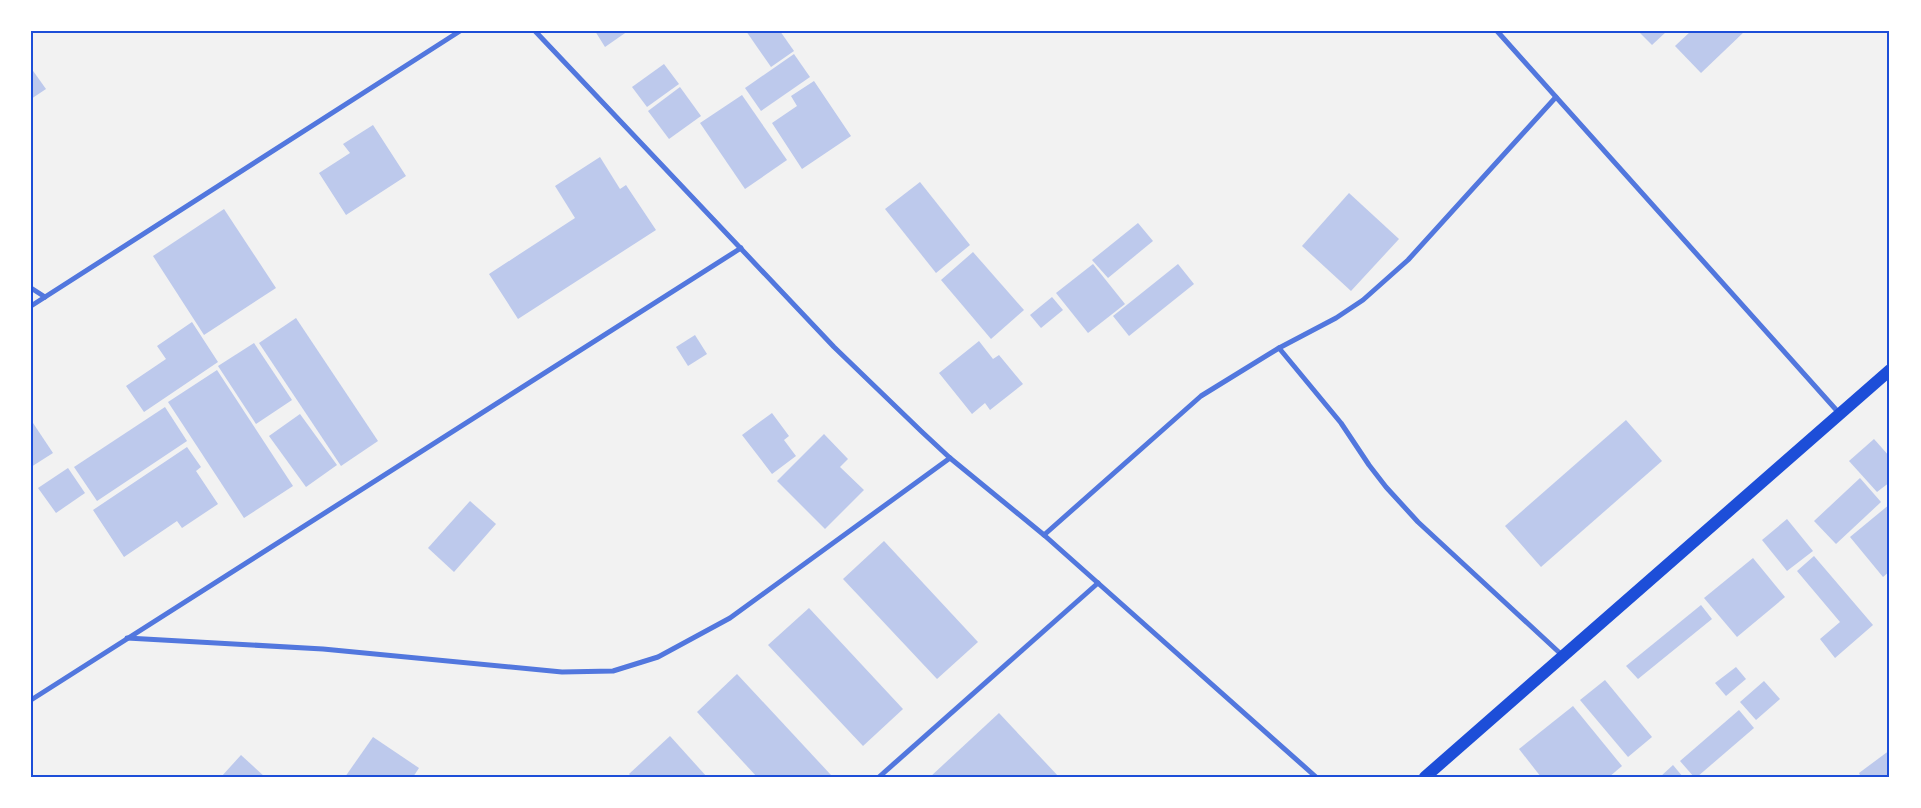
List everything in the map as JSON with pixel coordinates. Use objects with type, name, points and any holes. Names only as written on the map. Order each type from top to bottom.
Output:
[{"type":"main road","points":[[1425,777],[1890,370]]},
{"type":"street","points":[[31,306],[460,31]]},
{"type":"street","points":[[535,31],[834,347],[950,458],[1044,535],[1316,777]]},
{"type":"street","points":[[1497,31],[1839,414]]},
{"type":"street","points":[[1044,535],[1201,396],[1279,348],[1336,318],[1364,300],[1408,260],[1556,97]]},
{"type":"street","points":[[31,700],[741,248]]},
{"type":"street","points":[[31,288],[45,297]]},
{"type":"street","points":[[1279,348],[1341,422],[1369,465],[1418,522],[1563,656]]},
{"type":"street","points":[[127,638],[322,649],[562,672],[613,671],[658,657],[730,618],[950,458]]},
{"type":"street","points":[[879,777],[1098,583]]},
{"type":"building","points":[[595,31],[628,31],[605,47]]},
{"type":"building","points":[[746,31],[780,31],[794,51],[771,67]]},
{"type":"building","points":[[1638,31],[1667,31],[1652,45]]},
{"type":"building","points":[[1691,31],[1745,31],[1701,73],[1675,46]]},
{"type":"building","points":[[794,54],[810,77],[761,111],[745,88]]},
{"type":"building","points":[[664,64],[679,84],[647,107],[632,87]]},
{"type":"building","points":[[31,68],[46,89],[31,99]]},
{"type":"building","points":[[814,81],[851,136],[802,169],[772,123],[797,106],[791,96]]},
{"type":"building","points":[[680,87],[701,116],[669,139],[648,111]]},
{"type":"building","points":[[742,95],[787,160],[745,189],[700,123]]},
{"type":"building","points":[[373,125],[406,176],[346,215],[319,173],[350,153],[343,144]]},
{"type":"building","points":[[600,157],[620,189],[626,185],[656,230],[518,319],[489,274],[575,218],[555,186]]},
{"type":"building","points":[[920,182],[970,245],[936,273],[885,209]]},
{"type":"building","points":[[1349,193],[1399,239],[1351,291],[1302,246]]},
{"type":"building","points":[[224,209],[276,288],[204,335],[153,256]]},
{"type":"building","points":[[1138,223],[1153,241],[1108,278],[1092,260]]},
{"type":"building","points":[[973,252],[1024,310],[991,339],[941,280]]},
{"type":"building","points":[[1093,264],[1125,304],[1088,333],[1056,293]]},
{"type":"building","points":[[1178,264],[1194,284],[1129,336],[1113,316]]},
{"type":"building","points":[[1052,297],[1063,310],[1041,328],[1030,315]]},
{"type":"building","points":[[296,318],[378,441],[341,466],[259,343]]},
{"type":"building","points":[[192,322],[218,362],[144,412],[126,386],[166,359],[157,346]]},
{"type":"building","points":[[695,335],[707,354],[688,366],[676,347]]},
{"type":"building","points":[[979,341],[993,359],[999,355],[1023,384],[990,410],[985,403],[972,414],[939,373]]},
{"type":"building","points":[[254,343],[292,400],[256,424],[218,366]]},
{"type":"building","points":[[217,370],[293,486],[244,518],[168,402]]},
{"type":"building","points":[[165,407],[187,441],[97,501],[74,467]]},
{"type":"building","points":[[772,413],[789,436],[784,440],[796,456],[772,474],[742,435]]},
{"type":"building","points":[[300,414],[337,465],[306,487],[269,436]]},
{"type":"building","points":[[31,420],[53,453],[31,467]]},
{"type":"building","points":[[1626,420],[1662,461],[1541,567],[1505,526]]},
{"type":"building","points":[[824,434],[848,459],[840,467],[864,490],[825,529],[777,481]]},
{"type":"building","points":[[1874,439],[1890,457],[1890,482],[1877,492],[1849,461]]},
{"type":"building","points":[[187,447],[201,467],[196,471],[218,504],[182,528],[177,521],[124,557],[93,510]]},
{"type":"building","points":[[68,468],[85,493],[56,513],[38,488]]},
{"type":"building","points":[[1860,478],[1881,502],[1836,544],[1814,521]]},
{"type":"building","points":[[470,501],[496,524],[454,572],[428,548]]},
{"type":"building","points":[[1890,504],[1890,571],[1883,577],[1850,537]]},
{"type":"building","points":[[1787,519],[1813,551],[1787,571],[1762,540]]},
{"type":"building","points":[[884,541],[978,642],[937,679],[843,579]]},
{"type":"building","points":[[1814,556],[1873,625],[1835,658],[1820,639],[1840,622],[1797,571]]},
{"type":"building","points":[[1753,558],[1785,597],[1737,637],[1704,598]]},
{"type":"building","points":[[1701,605],[1712,619],[1638,679],[1626,666]]},
{"type":"building","points":[[809,608],[903,709],[863,746],[768,645]]},
{"type":"building","points":[[1736,667],[1746,679],[1726,696],[1715,683]]},
{"type":"building","points":[[737,674],[831,775],[830,777],[757,777],[697,712]]},
{"type":"building","points":[[1605,680],[1652,737],[1628,757],[1580,700]]},
{"type":"building","points":[[1764,681],[1780,699],[1756,720],[1740,702]]},
{"type":"building","points":[[1573,706],[1622,766],[1609,777],[1541,777],[1519,749]]},
{"type":"building","points":[[1739,710],[1754,728],[1697,777],[1694,777],[1680,761]]},
{"type":"building","points":[[999,713],[1059,777],[930,777]]},
{"type":"building","points":[[670,736],[707,777],[632,777],[629,774]]},
{"type":"building","points":[[373,737],[419,768],[413,777],[345,777]]},
{"type":"building","points":[[1890,750],[1890,777],[1861,777],[1859,773]]},
{"type":"building","points":[[241,755],[265,777],[221,777]]},
{"type":"building","points":[[1673,765],[1683,777],[1660,777]]}]
